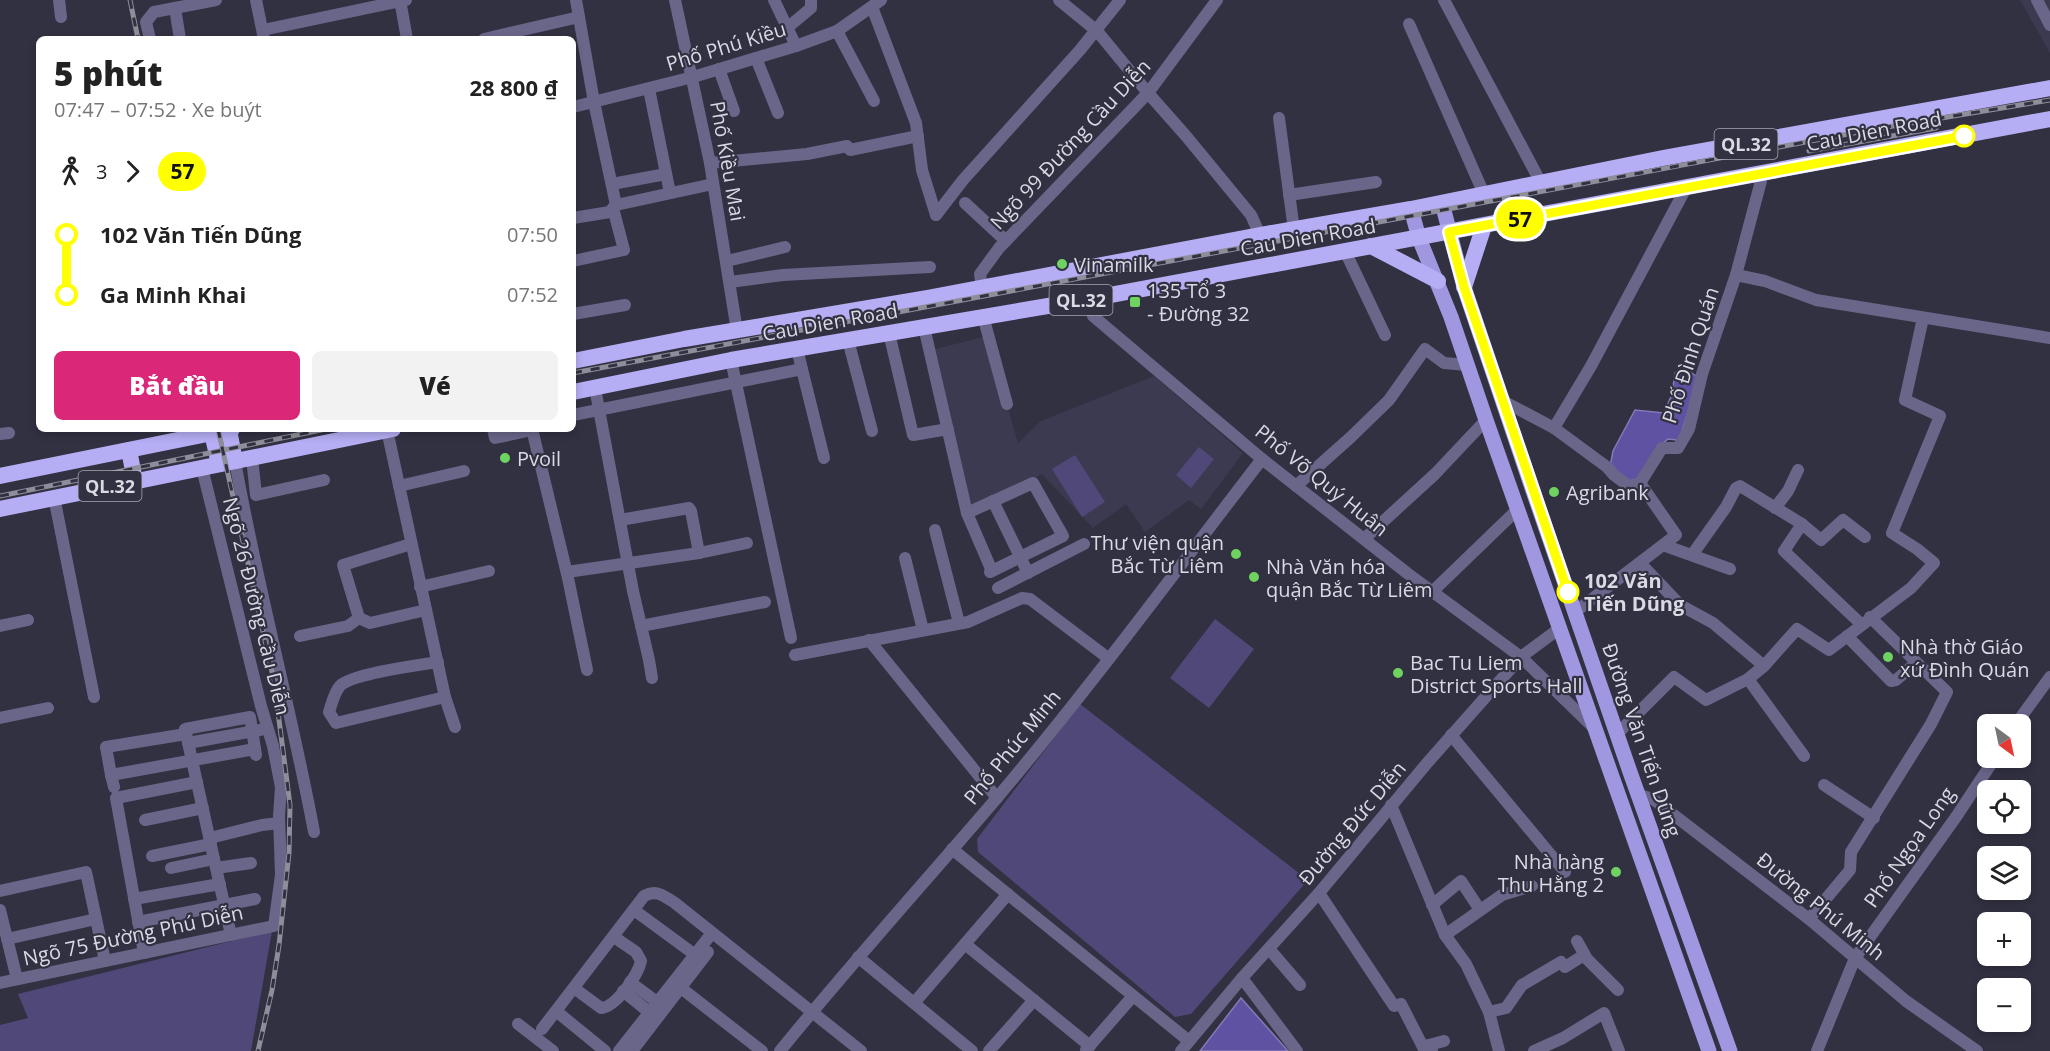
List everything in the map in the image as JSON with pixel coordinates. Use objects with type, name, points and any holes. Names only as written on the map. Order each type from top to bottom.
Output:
[{"type":"highway","name":"Cau Dien Road","points":[[576,360],[1411,209],[1663,158],[2050,88]]},
{"type":"highway","name":"Cau Dien Road","points":[[576,391],[731,360],[1089,299],[2050,119]]},
{"type":"highway","points":[[1464,287],[1484,226]]},
{"type":"highway","points":[[1371,246],[1437,281]]},
{"type":"highway","points":[[872,308],[883,334]]},
{"type":"highway","name":"QL.32","points":[[0,476],[216,432]]},
{"type":"highway","points":[[231,432],[236,461]]},
{"type":"highway","name":"QL.32","points":[[0,509],[380,432]]},
{"type":"highway","points":[[212,433],[236,461]]},
{"type":"highway","points":[[129,450],[135,481]]},
{"type":"main road","name":"Đường Văn Tiến Dũng","points":[[1442,202],[1464,287],[1617,734],[1730,1051]]},
{"type":"main road","name":"Đường Văn Tiến Dũng","points":[[1411,209],[1419,238],[1467,365],[1709,1051]]},
{"type":"street","points":[[59,0],[61,18]]},
{"type":"street","points":[[149,36],[147,22],[154,12],[216,0]]},
{"type":"street","points":[[256,0],[264,35],[402,0],[407,36]]},
{"type":"street","points":[[576,0],[624,250],[576,260]]},
{"type":"street","name":"Phố Kiều Mai","points":[[675,0],[710,163],[737,330]]},
{"type":"street","points":[[774,0],[796,46]]},
{"type":"street","points":[[788,28],[811,8],[811,0]]},
{"type":"street","points":[[1059,0],[1096,31],[1186,136],[1251,215],[1260,235]]},
{"type":"street","points":[[869,4],[916,123],[922,170],[936,215],[963,180],[1096,31],[1120,0]]},
{"type":"street","name":"Ngõ 99 Đường Cầu Diễn","points":[[982,287],[980,274],[1006,241],[1148,93],[1217,0]]},
{"type":"street","points":[[1444,0],[1541,183]]},
{"type":"street","points":[[2037,0],[2050,25]]},
{"type":"street","name":"Phố Phú Kiều","points":[[576,106],[693,77],[796,46],[837,31],[869,4]]},
{"type":"street","points":[[175,8],[180,36]]},
{"type":"street","points":[[497,36],[579,17]]},
{"type":"street","points":[[1409,24],[1484,194]]},
{"type":"street","points":[[837,31],[874,101]]},
{"type":"street","points":[[756,58],[778,112]]},
{"type":"street","points":[[719,69],[734,111]]},
{"type":"street","points":[[649,89],[670,193]]},
{"type":"street","points":[[1279,118],[1294,230]]},
{"type":"street","points":[[710,163],[807,154],[847,146],[850,150],[918,136]]},
{"type":"street","points":[[612,184],[666,174]]},
{"type":"street","name":"Phố Đình Quán","points":[[1640,483],[1662,448],[1678,448],[1689,429],[1703,371],[1736,275],[1761,174]]},
{"type":"street","points":[[1289,195],[1376,182]]},
{"type":"street","points":[[576,218],[610,212],[615,206],[713,184]]},
{"type":"street","points":[[1554,428],[1591,366],[1686,188]]},
{"type":"street","points":[[965,203],[1006,241]]},
{"type":"street","points":[[727,261],[785,248]]},
{"type":"street","points":[[1345,251],[1385,335]]},
{"type":"street","points":[[730,282],[783,275],[930,267]]},
{"type":"street","points":[[1736,275],[1766,281],[1816,300],[2050,338]]},
{"type":"street","name":"Phố Võ Quý Huân","points":[[1089,299],[1093,316],[1262,459],[1432,592],[1521,657],[1596,730]]},
{"type":"street","points":[[576,313],[625,305]]},
{"type":"street","points":[[983,316],[1007,404]]},
{"type":"street","points":[[1617,734],[1674,677],[1706,700],[1748,679],[1764,666],[1797,629],[1827,650],[1911,588],[1934,563],[1892,533],[1940,416],[1905,399],[1923,318]]},
{"type":"street","points":[[924,327],[967,513],[991,571],[1064,536],[1033,483],[967,513]]},
{"type":"street","points":[[883,334],[913,435],[948,429]]},
{"type":"street","points":[[848,340],[872,431]]},
{"type":"street","points":[[797,349],[824,458]]},
{"type":"street","points":[[1296,486],[1389,400],[1425,350],[1444,363],[1467,365]]},
{"type":"street","points":[[731,360],[791,638]]},
{"type":"street","points":[[576,414],[802,369]]},
{"type":"street","points":[[595,388],[627,562],[652,678]]},
{"type":"street","points":[[1503,401],[1554,428],[1630,487],[1640,483],[1676,535],[1575,612]]},
{"type":"street","points":[[1364,539],[1435,474],[1486,420]]},
{"type":"street","points":[[390,432],[420,587],[455,727]]},
{"type":"street","points":[[494,432],[495,438],[523,432]]},
{"type":"street","points":[[532,432],[567,572],[587,670]]},
{"type":"street","name":"Phố Phúc Minh","points":[[780,1051],[858,957],[997,798],[1262,459]]},
{"type":"street","points":[[236,461],[256,495],[324,480]]},
{"type":"street","points":[[236,461],[246,525],[279,664],[314,832]]},
{"type":"street","name":"Ngõ 26 Đường Cầu Diễn","points":[[114,787],[106,747],[268,729],[202,468]]},
{"type":"street","points":[[1775,508],[1788,491],[1798,470]]},
{"type":"street","points":[[399,486],[464,471]]},
{"type":"street","points":[[1692,555],[1738,486],[1744,487],[1802,524],[1821,540],[1843,520],[1865,537]]},
{"type":"street","points":[[54,497],[94,697]]},
{"type":"street","points":[[993,501],[1028,573]]},
{"type":"street","points":[[620,520],[689,508],[699,553]]},
{"type":"street","points":[[1432,592],[1517,510]]},
{"type":"street","points":[[1802,524],[1784,550],[1947,692],[1932,724],[1851,852],[1850,870],[1809,920]]},
{"type":"street","points":[[935,530],[959,623]]},
{"type":"street","points":[[567,572],[699,553],[747,543]]},
{"type":"street","points":[[411,544],[343,565],[359,618],[370,623],[426,610]]},
{"type":"street","points":[[998,588],[1084,544]]},
{"type":"street","points":[[1663,544],[1730,569]]},
{"type":"street","points":[[905,558],[923,630]]},
{"type":"street","points":[[1640,563],[1680,605],[1713,623],[1764,666]]},
{"type":"street","points":[[420,587],[489,571]]},
{"type":"street","points":[[795,654],[959,623],[986,615],[1022,598],[1030,599],[1108,658]]},
{"type":"street","points":[[641,626],[765,602]]},
{"type":"street","points":[[300,636],[348,626],[359,618]]},
{"type":"street","points":[[0,626],[28,620]]},
{"type":"street","name":"Đường Đức Diễn","points":[[1185,1046],[1242,978],[1320,893],[1451,735],[1521,657],[1560,628]]},
{"type":"street","points":[[1847,636],[1889,681],[1896,680],[1916,663]]},
{"type":"street","points":[[869,640],[997,798]]},
{"type":"street","points":[[438,662],[358,677],[342,684],[328,712],[336,723],[446,697]]},
{"type":"street","points":[[2023,714],[2050,677]]},
{"type":"street","points":[[1748,679],[1804,756]]},
{"type":"street","points":[[0,718],[48,708]]},
{"type":"street","points":[[152,856],[262,825],[279,823],[281,788],[268,729]]},
{"type":"street","points":[[114,787],[192,762],[256,752],[253,732]]},
{"type":"street","points":[[1451,735],[1565,872]]},
{"type":"street","points":[[187,738],[231,935]]},
{"type":"street","name":"Phố Ngọa Long","points":[[1817,1051],[1855,958],[1988,768]]},
{"type":"street","points":[[114,787],[197,782]]},
{"type":"street","points":[[1824,785],[1874,818]]},
{"type":"street","points":[[114,787],[144,953]]},
{"type":"street","name":"Đường Phú Minh","points":[[1639,795],[1653,799],[1809,920],[1906,1001],[1977,1051]]},
{"type":"street","points":[[1391,805],[1444,935],[1466,964],[1489,1012],[1499,1051]]},
{"type":"street","points":[[145,820],[203,808]]},
{"type":"street","name":"Ngõ 75 Đường Phú Diễn","points":[[0,983],[274,926],[281,875],[279,823]]},
{"type":"street","points":[[952,849],[1133,996],[1185,1046]]},
{"type":"street","points":[[171,867],[251,863]]},
{"type":"street","points":[[0,891],[86,872],[105,961]]},
{"type":"street","points":[[1432,905],[1461,881],[1480,910]]},
{"type":"street","points":[[134,900],[220,884]]},
{"type":"street","points":[[1444,935],[1502,895],[1532,886]]},
{"type":"street","points":[[542,1029],[644,896],[651,892],[658,893],[675,903],[861,1051]]},
{"type":"street","points":[[1320,893],[1394,1006],[1401,1004],[1423,1047],[1430,1048],[1444,1041]]},
{"type":"street","points":[[914,1003],[1008,894]]},
{"type":"street","points":[[138,922],[255,899]]},
{"type":"street","points":[[0,910],[17,979]]},
{"type":"street","points":[[634,910],[694,954]]},
{"type":"street","points":[[7,939],[96,919]]},
{"type":"street","points":[[619,1051],[712,933]]},
{"type":"street","points":[[574,988],[601,1008],[608,1008],[627,987],[641,961],[636,952],[614,937]]},
{"type":"street","points":[[1577,941],[1584,954],[1618,990]]},
{"type":"street","points":[[965,944],[1088,1048],[1133,996]]},
{"type":"street","points":[[1270,950],[1300,985]]},
{"type":"street","points":[[632,1051],[708,952]]},
{"type":"street","points":[[1489,1012],[1506,1008],[1522,985],[1546,970],[1561,962],[1564,967],[1584,954]]},
{"type":"street","points":[[858,957],[972,1051]]},
{"type":"street","points":[[1242,978],[1297,1051]]},
{"type":"street","points":[[627,987],[653,1007]]},
{"type":"street","points":[[681,988],[762,1051]]},
{"type":"street","points":[[989,1051],[1034,1000]]},
{"type":"street","points":[[556,1011],[605,1051]]},
{"type":"street","points":[[1534,1051],[1563,1038],[1604,1013],[1619,1051]]},
{"type":"street","points":[[518,1024],[553,1051]]},
{"type":"shaded area","points":[[2020,0],[2050,0],[2050,53]]},
{"type":"shaded area","points":[[987,336],[1018,443],[1041,421],[1154,376],[1243,453],[1201,509],[1189,500],[1145,532],[1126,504],[1093,528],[1042,474],[974,508],[967,493],[932,350]]},
{"type":"shaded area","points":[[1680,369],[1699,378],[1680,437],[1677,440],[1668,439],[1657,448],[1637,479],[1629,481],[1610,467],[1613,451],[1635,410],[1664,413],[1672,394],[1675,373]]},
{"type":"shaded area","points":[[1199,447],[1214,459],[1191,488],[1176,475]]},
{"type":"shaded area","points":[[1075,455],[1105,502],[1082,517],[1052,469]]},
{"type":"shaded area","points":[[1215,619],[1254,649],[1209,708],[1170,678]]},
{"type":"shaded area","points":[[1080,704],[1308,880],[1191,1014],[1175,1017],[978,852],[977,839]]},
{"type":"shaded area","points":[[272,931],[251,1051],[0,1051],[0,1025],[28,1018],[18,994]]},
{"type":"shaded area","points":[[1241,998],[1288,1051],[1200,1051]]},
{"type":"railway","points":[[130,0],[137,36]]},
{"type":"railway","points":[[576,372],[1875,129],[2050,100]]},
{"type":"railway","points":[[1809,151],[1936,128]]},
{"type":"railway","points":[[219,432],[274,681],[290,805],[289,853],[279,945],[272,990],[258,1051]]},
{"type":"railway","points":[[0,496],[311,432]]},
{"type":"bus line","name":"57","points":[[1568,592],[1464,287],[1449,232],[1964,136]]},
{"type":"place","name":"Vinamilk","points":[[1062,264]]},
{"type":"place","name":"135 Tổ 3 - Đường 32","points":[[1135,302]]},
{"type":"place","name":"Pvoil","points":[[505,458]]},
{"type":"place","name":"Agribank","points":[[1554,492]]},
{"type":"place","name":"Thư viện quận Bắc Từ Liêm","points":[[1236,554]]},
{"type":"place","name":"Nhà Văn hóa quận Bắc Từ Liêm","points":[[1254,577]]},
{"type":"place","name":"102 Văn Tiến Dũng","points":[[1568,592]]},
{"type":"place","name":"Nhà thờ Giáo xứ Đình Quán","points":[[1888,657]]},
{"type":"place","name":"Bac Tu Liem District Sports Hall","points":[[1398,673]]},
{"type":"place","name":"Nhà hàng Thu Hằng 2","points":[[1616,872]]}]
